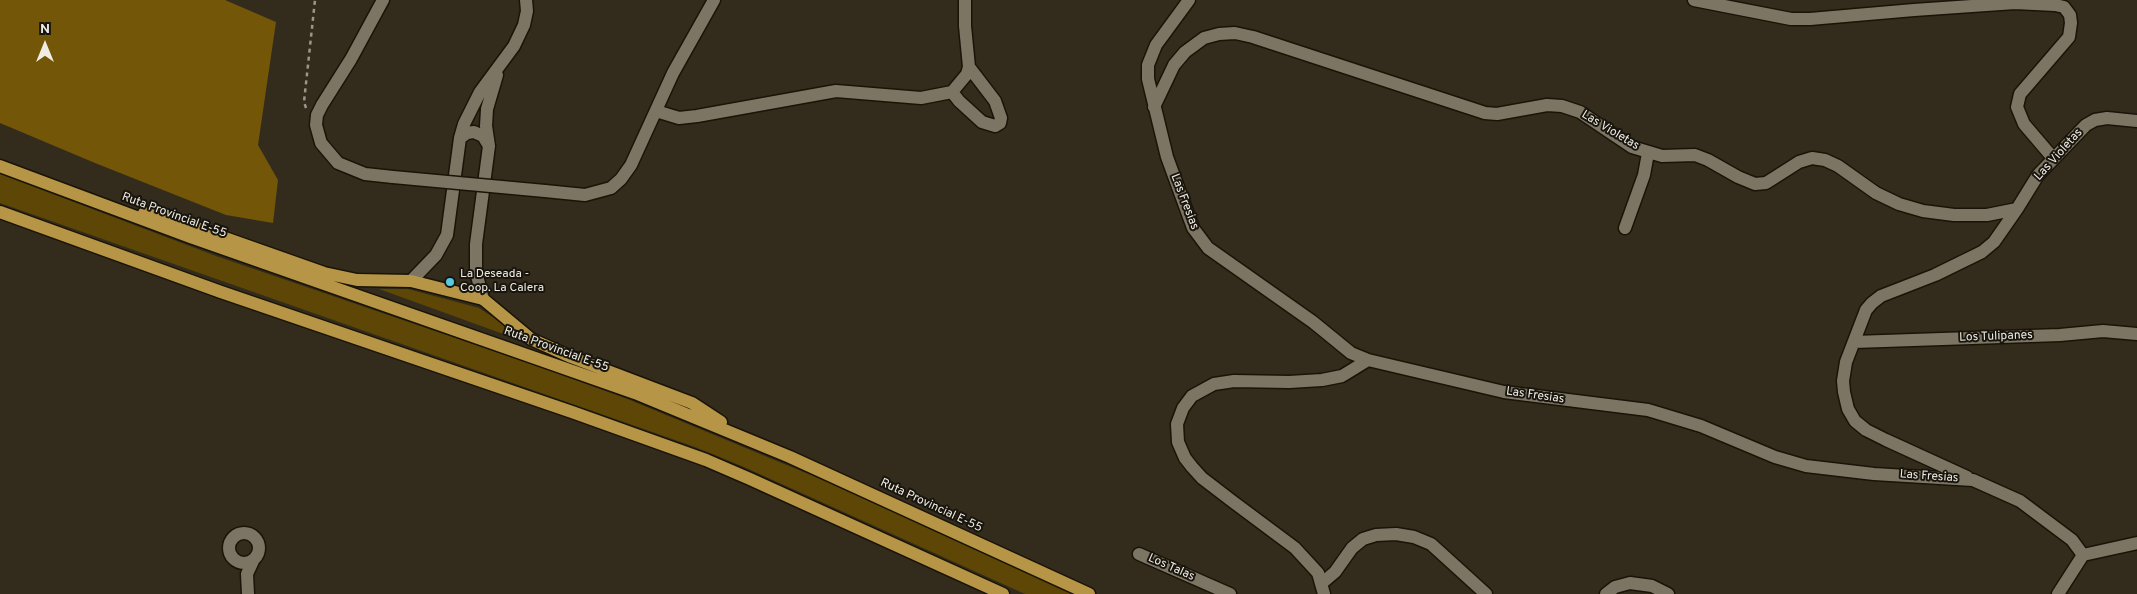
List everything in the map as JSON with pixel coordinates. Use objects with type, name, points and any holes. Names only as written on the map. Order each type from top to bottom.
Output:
[{"type":"main road","name":"Ruta Provincial E-55","points":[[0,166],[270,266],[635,393],[744,437],[1089,594]]},
{"type":"main road","points":[[96,202],[170,219],[342,278],[373,281],[412,281],[483,299],[531,339],[557,352],[692,403],[744,437]]},
{"type":"main road","points":[[0,212],[221,292],[706,460],[750,478],[1003,594]]},
{"type":"street","points":[[383,0],[351,59],[317,115],[316,126],[322,143],[338,163],[365,174],[585,196],[611,188],[631,165],[673,73],[714,0]]},
{"type":"street","points":[[412,281],[436,256],[447,235],[460,138],[470,110],[480,92],[514,46],[524,25],[527,11],[526,0]]},
{"type":"street","points":[[656,111],[678,118],[697,116],[836,91],[921,98],[952,92],[967,74],[969,68],[965,26],[965,0]]},
{"type":"street","name":"Las Fresias","points":[[1189,0],[1156,45],[1148,65],[1148,79],[1176,183],[1199,239],[1208,248],[1313,322],[1352,353],[1368,360],[1504,392],[1648,410],[1701,426],[1775,457],[1806,466],[1874,474],[1973,480],[2020,501],[2072,540],[2083,555]]},
{"type":"street","points":[[1694,0],[1791,19],[1810,19],[1948,4],[2055,4],[2064,7],[2070,15],[2069,37],[2020,94],[2017,107],[2024,124],[2053,158]]},
{"type":"street","name":"Las Violetas","points":[[1154,107],[1174,65],[1185,52],[1204,38],[1219,34],[1235,33],[1253,37],[1485,113],[1498,114],[1547,105],[1562,106],[1580,112],[1632,147],[1662,156],[1695,155],[1755,184],[1766,183],[1799,162],[1812,158],[1825,160],[1838,166],[1876,193],[1899,204],[1923,211],[1986,215],[2017,209],[2038,175],[2086,126],[2095,120],[2107,118],[2137,121]]},
{"type":"street","points":[[483,299],[475,262],[489,146],[486,126],[487,109],[501,64]]},
{"type":"street","points":[[952,92],[982,122],[995,126],[1000,123],[1001,118],[995,101],[969,68]]},
{"type":"street","points":[[460,138],[467,133],[474,132],[483,136],[489,146]]},
{"type":"street","points":[[1625,228],[1644,175],[1648,153]]},
{"type":"street","points":[[1973,480],[1866,430],[1855,421],[1848,409],[1843,381],[1846,362],[1866,310],[1872,303],[1882,296],[1935,275],[1982,252],[1994,242],[2017,209]]},
{"type":"street","name":"Los Tulipanes","points":[[1854,342],[2060,335],[2103,331],[2137,334]]},
{"type":"street","points":[[1368,360],[1342,376],[1322,380],[1289,382],[1234,381],[1214,384],[1192,396],[1183,408],[1177,424],[1178,442],[1185,458],[1197,472],[1232,501],[1295,548],[1312,566],[1323,589],[1352,548],[1363,539],[1376,535],[1396,534],[1414,537],[1431,544],[1486,594]]},
{"type":"street","points":[[247,574],[231,556],[228,547],[232,538],[245,532],[254,536],[259,544],[258,553],[252,561],[247,574],[248,594]]},
{"type":"street","points":[[2058,594],[2083,555],[2137,543]]},
{"type":"street","name":"Los Talas","points":[[1139,554],[1230,594]]},
{"type":"street","points":[[238,562],[248,563],[252,561]]},
{"type":"street","points":[[1606,594],[1616,587],[1630,583],[1652,586],[1668,594]]},
{"type":"path","points":[[307,111],[304,102],[315,0]]},
{"type":"shaded area","points":[[0,0],[225,0],[276,22],[258,145],[278,180],[273,223],[226,215],[0,123]]},
{"type":"shaded area","points":[[0,174],[216,256],[537,366],[630,400],[818,478],[1076,594],[1025,594],[744,467],[695,447],[0,203]]},
{"type":"shaded area","points":[[379,289],[408,289],[479,308],[502,323],[510,333],[506,335]]},
{"type":"place","name":"La Deseada - Coop. La Calera","points":[[450,282]]}]
